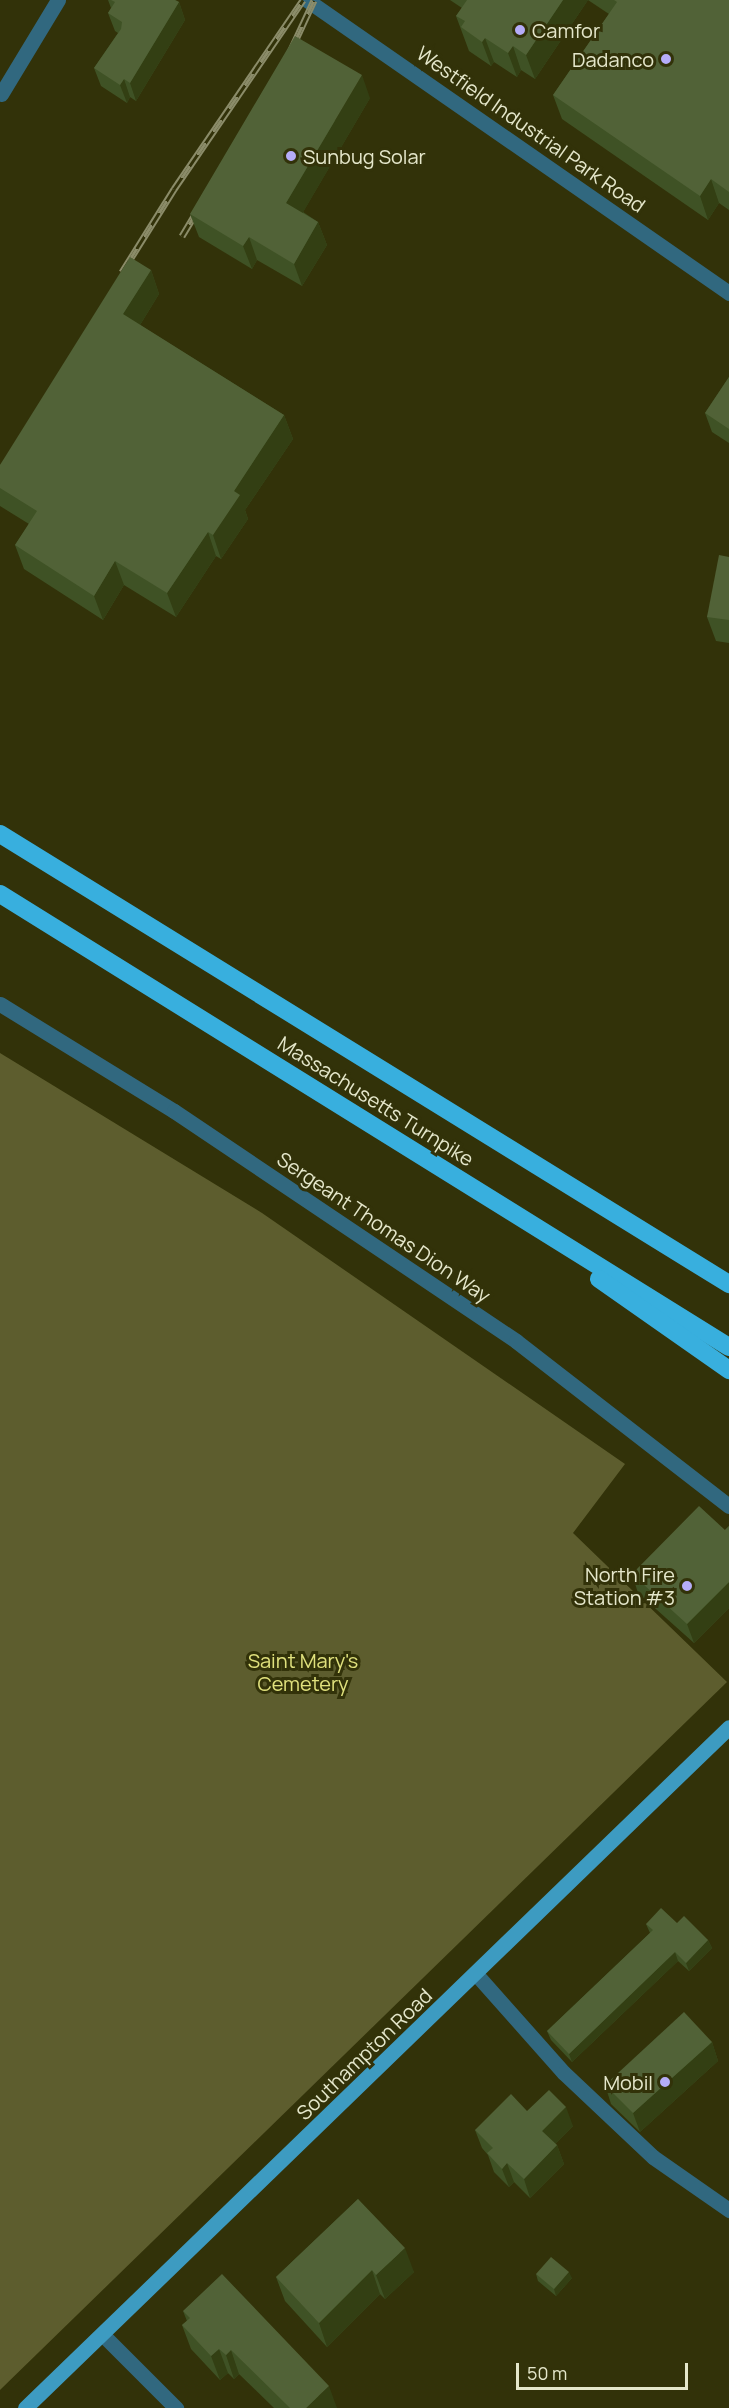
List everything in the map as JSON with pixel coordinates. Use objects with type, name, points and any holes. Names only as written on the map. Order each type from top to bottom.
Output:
[{"type":"highway","name":"Massachusetts Turnpike","points":[[0,834],[729,1284]]},
{"type":"highway","name":"Massachusetts Turnpike","points":[[0,894],[729,1347]]},
{"type":"highway","points":[[494,1201],[672,1333],[729,1370]]},
{"type":"main road","name":"Southampton Road","points":[[25,2408],[729,1727]]},
{"type":"street","points":[[1,94],[58,0]]},
{"type":"street","name":"Westfield Industrial Park Road","points":[[307,0],[729,293]]},
{"type":"street","name":"Sergeant Thomas Dion Way","points":[[0,1004],[174,1111],[516,1341],[729,1506]]},
{"type":"street","points":[[476,1974],[564,2073],[653,2157],[729,2210]]},
{"type":"street","points":[[102,2334],[176,2408]]},
{"type":"green space","name":"Saint Mary's Cemetery","points":[[0,1053],[262,1213],[625,1464],[573,1533],[727,1682],[0,2390]]},
{"type":"building","points":[[111,0],[175,0],[179,2],[130,83],[124,79],[120,85],[94,68],[121,29],[122,22],[108,13],[115,2]]},
{"type":"building","points":[[467,0],[563,0],[526,55],[513,46],[508,53],[485,38],[482,42],[461,27],[465,21],[456,16]]},
{"type":"building","name":"Dadanco","points":[[614,0],[729,0],[729,192],[711,179],[700,196],[553,95],[617,2]]},
{"type":"building","name":"Sunbug Solar","points":[[295,36],[362,75],[286,203],[318,222],[294,264],[249,237],[243,246],[190,214]]},
{"type":"building","points":[[130,257],[151,270],[123,314],[284,415],[234,491],[240,495],[213,535],[208,532],[167,593],[115,561],[94,596],[15,545],[37,511],[0,488],[0,465]]},
{"type":"building","points":[[729,377],[729,429],[705,413]]},
{"type":"building","points":[[719,555],[729,557],[729,620],[707,617]]},
{"type":"building","name":"North Fire Station #3","points":[[699,1506],[725,1530],[729,1526],[729,1582],[687,1624],[632,1574]]},
{"type":"building","points":[[661,1908],[677,1923],[684,1916],[708,1940],[686,1963],[675,1952],[569,2054],[547,2031],[653,1930],[646,1924]]},
{"type":"building","points":[[684,2012],[712,2042],[633,2113],[605,2085]]},
{"type":"building","points":[[549,2090],[566,2107],[542,2131],[557,2145],[524,2179],[507,2163],[502,2169],[487,2153],[493,2148],[475,2130],[511,2094],[527,2111]]},
{"type":"building","points":[[358,2199],[405,2248],[376,2275],[372,2270],[319,2323],[276,2277]]},
{"type":"building","points":[[551,2257],[569,2272],[554,2289],[536,2274]]},
{"type":"building","points":[[222,2274],[329,2386],[306,2408],[290,2408],[231,2350],[226,2355],[219,2349],[211,2356],[182,2325],[190,2318],[183,2311]]},
{"type":"railway","points":[[122,272],[174,189],[303,0]]},
{"type":"railway","points":[[290,52],[314,0]]},
{"type":"railway","points":[[182,236],[201,204]]},
{"type":"place","name":"Camfor","points":[[520,30]]},
{"type":"place","name":"Dadanco","points":[[666,59]]},
{"type":"place","name":"Sunbug Solar","points":[[291,156]]},
{"type":"place","name":"North Fire Station #3","points":[[687,1586]]},
{"type":"place","name":"Mobil","points":[[665,2082]]}]
